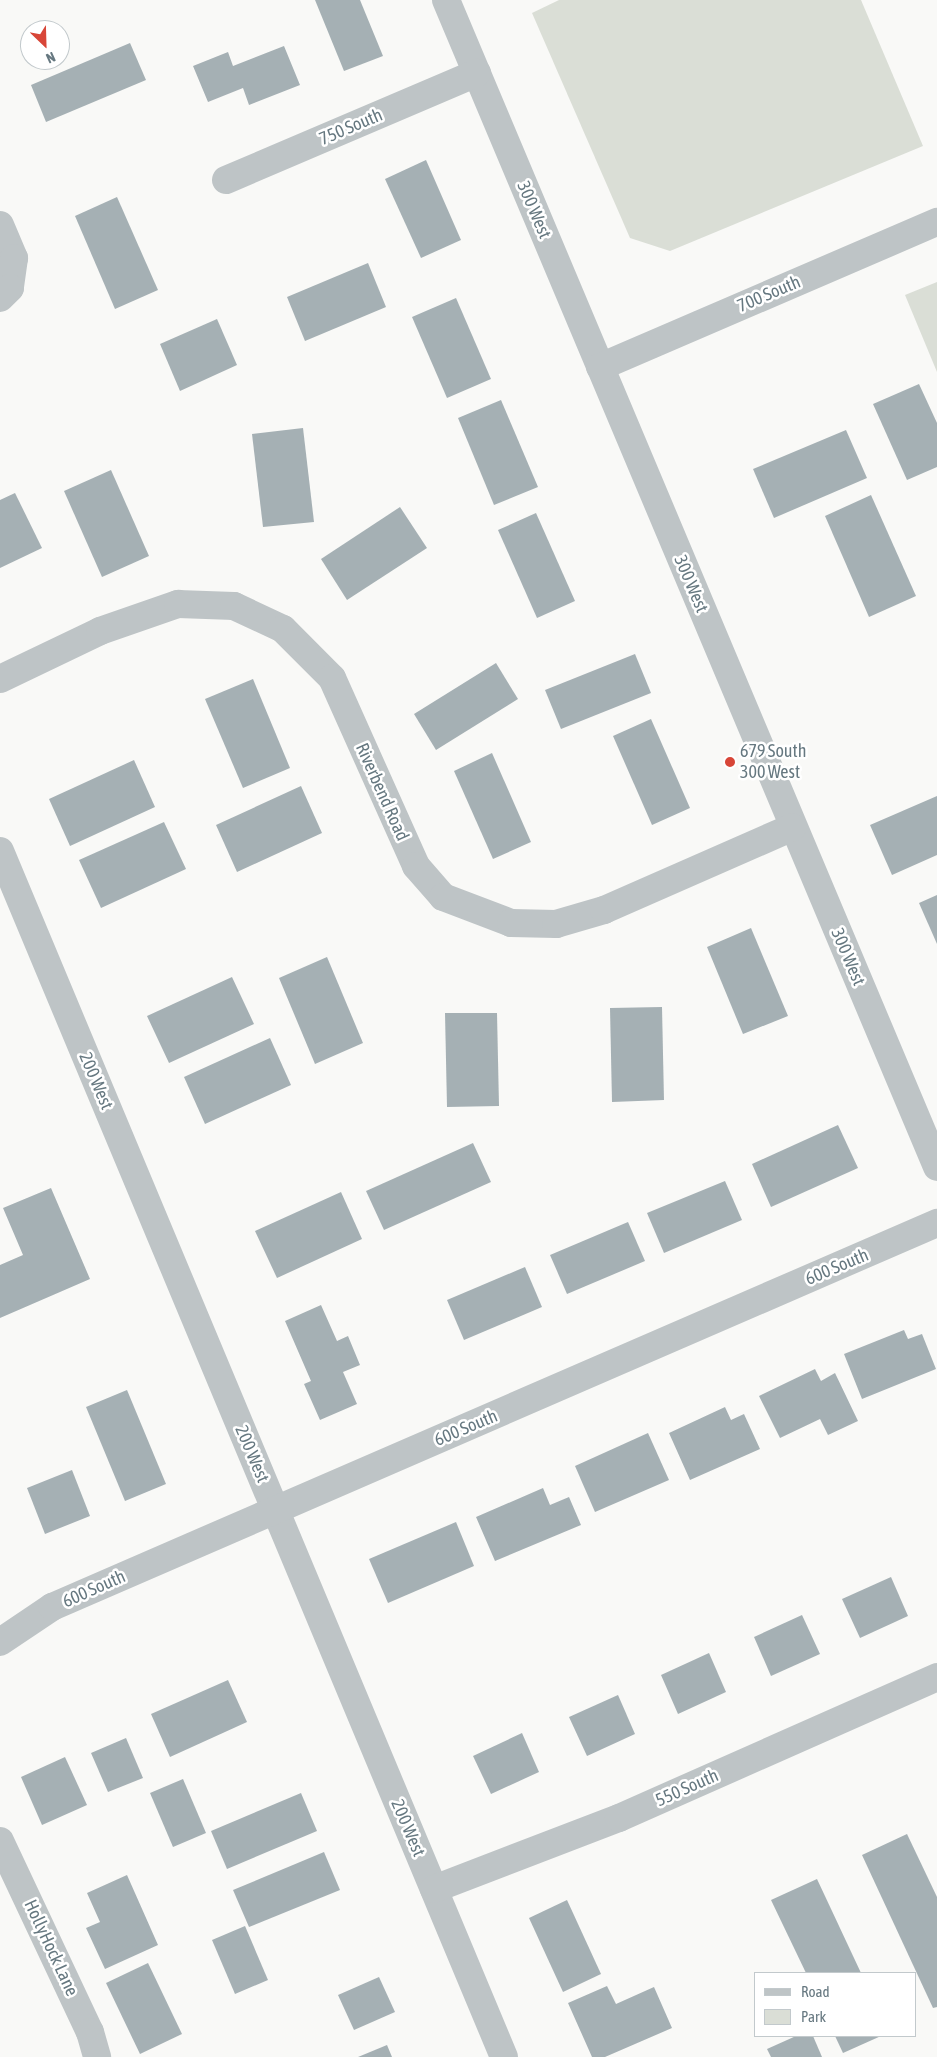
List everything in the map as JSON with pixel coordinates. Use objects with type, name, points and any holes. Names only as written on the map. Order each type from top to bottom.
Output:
[{"type":"street","name":"300 West","points":[[446,0],[937,1167]]},
{"type":"street","name":"750 South","points":[[226,180],[476,73]]},
{"type":"street","name":"700 South","points":[[600,367],[937,222]]},
{"type":"street","points":[[0,225],[14,258],[10,288],[0,298]]},
{"type":"street","name":"Riverbend Road","points":[[0,679],[100,631],[178,604],[234,606],[283,629],[332,678],[416,866],[443,897],[511,923],[556,924],[604,910],[794,827]]},
{"type":"street","name":"200 West","points":[[0,851],[504,2057]]},
{"type":"street","name":"600 South","points":[[0,1642],[52,1608],[937,1223]]},
{"type":"street","name":"550 South","points":[[434,1889],[618,1818],[937,1677]]},
{"type":"street","name":"HollyHock Lane","points":[[0,1841],[90,2032],[97,2057]]},
{"type":"green space","points":[[559,0],[861,0],[923,146],[670,251],[630,238],[532,13]]},
{"type":"green space","points":[[937,282],[937,372],[905,295]]},
{"type":"building","points":[[315,0],[360,0],[383,56],[344,71]]},
{"type":"building","points":[[130,43],[146,80],[46,122],[31,85]]},
{"type":"building","points":[[284,46],[300,85],[249,105],[243,88],[208,102],[193,66],[228,52],[233,66]]},
{"type":"building","points":[[426,160],[461,240],[421,258],[385,179]]},
{"type":"building","points":[[117,197],[158,290],[115,309],[75,216]]},
{"type":"building","points":[[368,263],[386,307],[305,341],[287,297]]},
{"type":"building","points":[[456,298],[491,379],[447,398],[412,317]]},
{"type":"building","points":[[217,319],[237,365],[180,391],[160,344]]},
{"type":"building","points":[[919,384],[937,423],[937,467],[907,480],[873,404]]},
{"type":"building","points":[[501,400],[538,487],[494,505],[458,418]]},
{"type":"building","points":[[303,428],[314,522],[263,527],[252,434]]},
{"type":"building","points":[[846,430],[867,478],[774,518],[753,469]]},
{"type":"building","points":[[111,470],[149,556],[102,577],[64,491]]},
{"type":"building","points":[[15,493],[42,548],[0,568],[0,500]]},
{"type":"building","points":[[871,495],[916,596],[869,617],[825,516]]},
{"type":"building","points":[[400,507],[427,548],[347,600],[321,559]]},
{"type":"building","points":[[536,513],[575,601],[537,618],[498,530]]},
{"type":"building","points":[[635,654],[651,693],[561,729],[545,690]]},
{"type":"building","points":[[496,663],[518,699],[436,750],[414,714]]},
{"type":"building","points":[[253,679],[290,768],[243,788],[205,699]]},
{"type":"building","points":[[651,719],[690,808],[652,825],[613,736]]},
{"type":"building","points":[[492,753],[531,842],[493,859],[454,771]]},
{"type":"building","points":[[134,760],[155,807],[70,846],[49,799]]},
{"type":"building","points":[[301,786],[322,833],[237,872],[216,825]]},
{"type":"building","points":[[937,796],[937,855],[892,875],[870,825]]},
{"type":"building","points":[[164,822],[186,869],[101,908],[79,860]]},
{"type":"building","points":[[937,895],[937,944],[919,903]]},
{"type":"building","points":[[751,928],[788,1016],[743,1034],[707,947]]},
{"type":"building","points":[[327,957],[363,1043],[315,1064],[279,978]]},
{"type":"building","points":[[232,977],[254,1024],[169,1063],[147,1016]]},
{"type":"building","points":[[662,1007],[664,1100],[612,1102],[610,1008]]},
{"type":"building","points":[[445,1013],[497,1013],[499,1106],[447,1107]]},
{"type":"building","points":[[270,1038],[291,1085],[205,1124],[184,1077]]},
{"type":"building","points":[[838,1125],[858,1168],[771,1207],[752,1164]]},
{"type":"building","points":[[473,1143],[491,1182],[384,1230],[366,1191]]},
{"type":"building","points":[[725,1181],[742,1220],[664,1253],[647,1213]]},
{"type":"building","points":[[51,1188],[90,1279],[0,1318],[0,1265],[23,1255],[3,1208]]},
{"type":"building","points":[[341,1192],[362,1239],[277,1278],[255,1231]]},
{"type":"building","points":[[628,1222],[645,1261],[567,1294],[550,1255]]},
{"type":"building","points":[[525,1267],[542,1307],[464,1340],[447,1300]]},
{"type":"building","points":[[321,1305],[337,1341],[348,1336],[360,1365],[343,1372],[357,1404],[320,1420],[304,1384],[311,1381],[285,1321]]},
{"type":"building","points":[[904,1330],[908,1339],[922,1334],[936,1369],[862,1399],[844,1354]]},
{"type":"building","points":[[815,1369],[821,1381],[835,1373],[858,1421],[828,1435],[820,1419],[780,1438],[759,1396]]},
{"type":"building","points":[[127,1390],[166,1484],[125,1501],[86,1407]]},
{"type":"building","points":[[725,1407],[731,1420],[744,1414],[760,1449],[690,1480],[669,1433]]},
{"type":"building","points":[[648,1433],[669,1480],[595,1512],[575,1466]]},
{"type":"building","points":[[72,1470],[90,1516],[45,1534],[27,1488]]},
{"type":"building","points":[[543,1488],[550,1505],[569,1497],[581,1525],[495,1561],[476,1517]]},
{"type":"building","points":[[456,1522],[474,1566],[388,1603],[369,1559]]},
{"type":"building","points":[[891,1577],[908,1616],[860,1638],[842,1599]]},
{"type":"building","points":[[802,1615],[820,1654],[771,1676],[754,1637]]},
{"type":"building","points":[[709,1653],[726,1692],[678,1714],[661,1675]]},
{"type":"building","points":[[228,1680],[247,1722],[170,1757],[151,1714]]},
{"type":"building","points":[[618,1695],[635,1734],[587,1756],[569,1717]]},
{"type":"building","points":[[522,1733],[539,1772],[491,1794],[473,1756]]},
{"type":"building","points":[[126,1738],[143,1778],[108,1792],[91,1753]]},
{"type":"building","points":[[65,1757],[87,1805],[42,1825],[21,1777]]},
{"type":"building","points":[[183,1779],[206,1833],[173,1847],[150,1793]]},
{"type":"building","points":[[301,1793],[317,1831],[227,1869],[211,1831]]},
{"type":"building","points":[[907,1834],[937,1897],[937,2007],[933,2008],[862,1855]]},
{"type":"building","points":[[324,1852],[340,1890],[249,1927],[233,1890]]},
{"type":"building","points":[[127,1875],[158,1945],[105,1969],[86,1928],[100,1922],[87,1893]]},
{"type":"building","points":[[817,1879],[861,1972],[806,1972],[771,1900]]},
{"type":"building","points":[[567,1900],[601,1974],[563,1992],[529,1918]]},
{"type":"building","points":[[245,1926],[268,1980],[235,1994],[212,1940]]},
{"type":"building","points":[[148,1963],[182,2034],[140,2054],[106,1983]]},
{"type":"building","points":[[379,1977],[395,2012],[354,2030],[338,1995]]},
{"type":"building","points":[[607,1986],[616,2004],[654,1987],[672,2028],[605,2057],[592,2057],[568,2003]]},
{"type":"building","points":[[794,2037],[813,2037],[822,2057],[771,2057],[767,2049]]},
{"type":"building","points":[[835,2037],[879,2037],[843,2053]]},
{"type":"building","points":[[387,2045],[392,2057],[358,2057]]},
{"type":"place","name":"679 South 300 West","points":[[730,762]]}]
